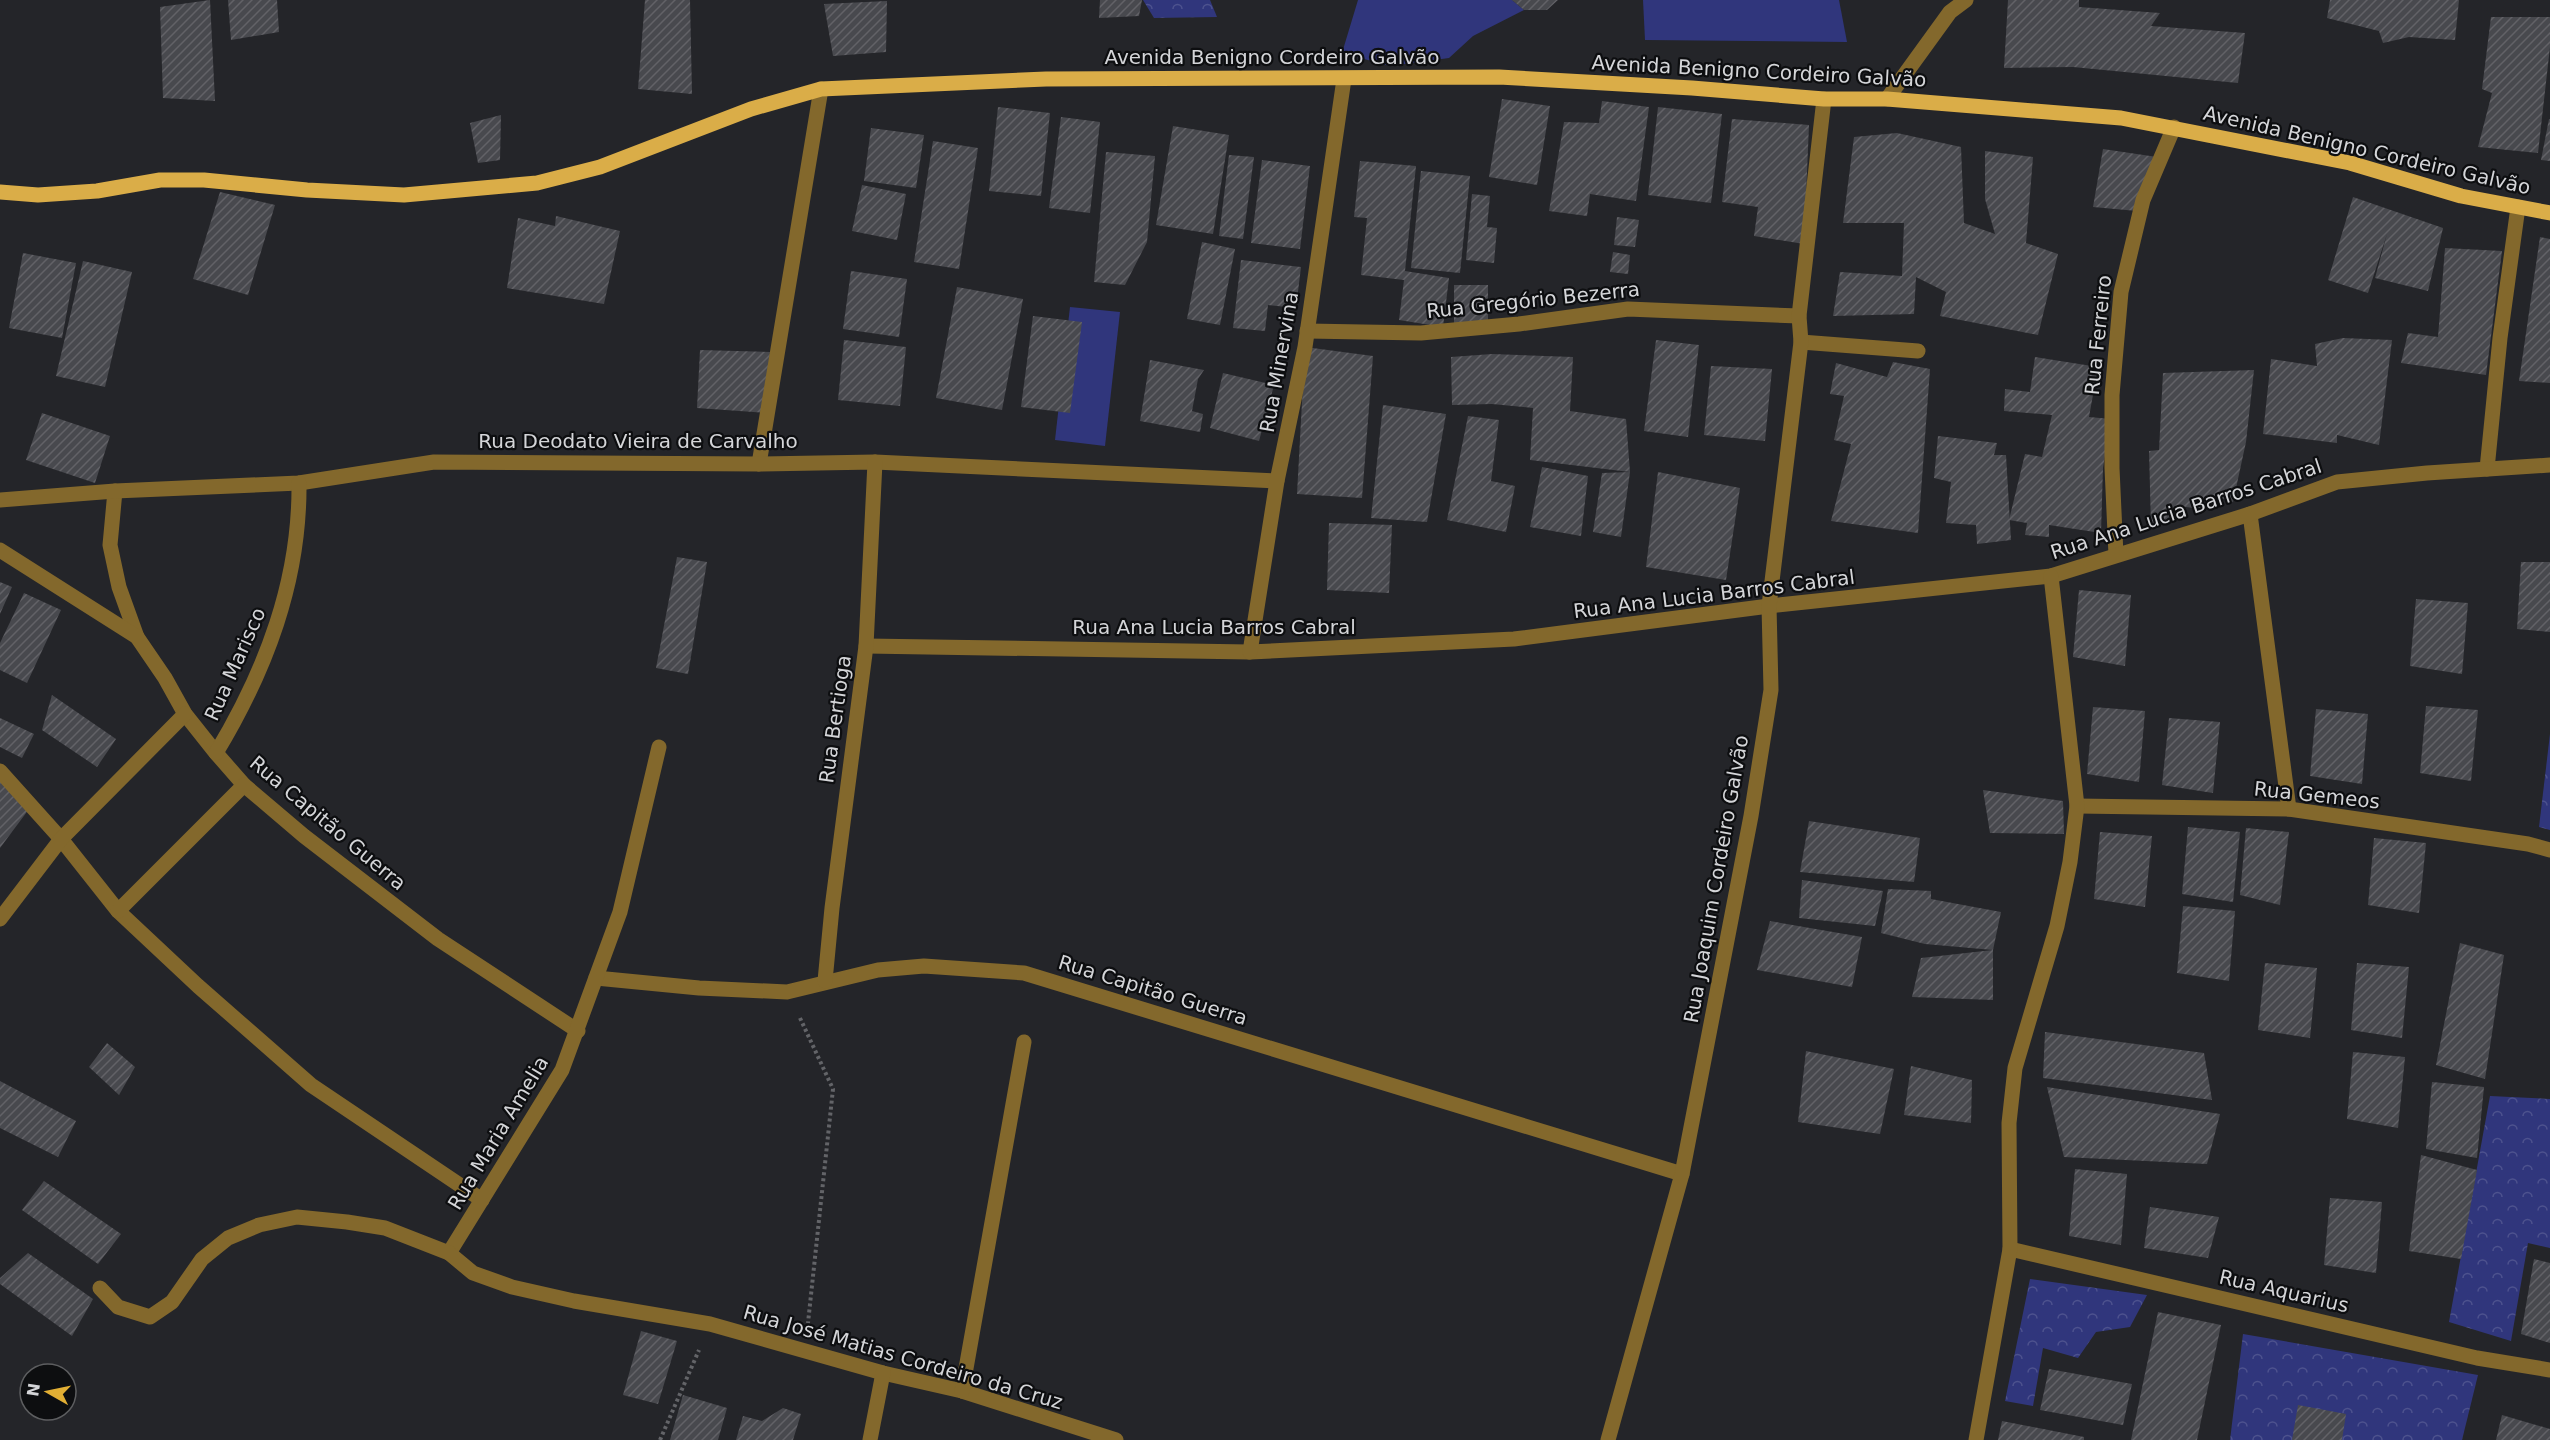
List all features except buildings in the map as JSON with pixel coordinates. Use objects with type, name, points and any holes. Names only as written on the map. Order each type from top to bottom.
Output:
[{"type":"main road","name":"Avenida Benigno Cordeiro Galvão","points":[[0,192],[38,195],[73,193],[160,180],[204,180],[307,190],[404,195],[537,183],[600,167],[751,109],[821,89],[1046,79],[1499,77],[1692,88],[1824,99],[1887,99],[2121,118],[2350,163],[2460,195],[2550,213]]},
{"type":"street","points":[[1887,99],[1950,12],[1966,0]]},
{"type":"street","name":"Rua Minervina","points":[[1250,652],[1277,481],[1307,331],[1344,79]]},
{"type":"street","points":[[759,464],[821,89]]},
{"type":"street","name":"Rua Joaquim Cordeiro Galvão","points":[[1608,1440],[1682,1174],[1751,816],[1771,690],[1769,606],[1801,342],[1799,316],[1824,99]]},
{"type":"street","name":"Rua Ferreiro","points":[[2116,555],[2112,468],[2112,395],[2121,292],[2143,200],[2174,127]]},
{"type":"street","points":[[2487,469],[2500,338],[2518,207]]},
{"type":"street","name":"Rua Gregório Bezerra","points":[[1307,331],[1421,333],[1520,324],[1629,309],[1799,316]]},
{"type":"street","points":[[1801,342],[1918,351]]},
{"type":"street","name":"Rua Deodato Vieira de Carvalho","points":[[0,500],[115,491],[299,483],[434,462],[759,464],[875,462],[1277,481]]},
{"type":"street","name":"Rua Bertioga","points":[[825,981],[832,908],[866,646],[875,462]]},
{"type":"street","name":"Rua Ana Lucia Barros Cabral","points":[[866,646],[1250,652],[1514,639],[1769,606],[2050,576],[2250,514],[2337,482],[2550,465]]},
{"type":"street","name":"Rua Marisco","points":[[216,753],[271,645],[284,605],[298,529],[299,483]]},
{"type":"street","points":[[115,491],[110,545],[119,587],[137,637]]},
{"type":"street","points":[[2250,514],[2289,809]]},
{"type":"street","name":"Rua Capitão Guerra","points":[[0,550],[137,637],[165,678],[185,714],[216,753],[244,785],[304,836],[438,939],[578,1031]]},
{"type":"street","points":[[1976,1440],[2010,1249],[2009,1123],[2015,1068],[2057,926],[2070,862],[2077,806],[2050,576]]},
{"type":"street","points":[[1,914],[61,839],[185,714]]},
{"type":"street","name":"Rua Maria Amelia","points":[[449,1253],[562,1070],[620,912],[659,747]]},
{"type":"street","points":[[0,771],[61,839],[118,910],[198,986],[311,1085],[482,1200]]},
{"type":"street","points":[[118,910],[244,785]]},
{"type":"street","name":"Rua Gemeos","points":[[2077,806],[2289,809],[2528,844],[2550,850]]},
{"type":"street","name":"Rua Capitão Guerra","points":[[596,978],[699,988],[787,992],[878,970],[924,966],[1024,973],[1682,1174]]},
{"type":"street","points":[[962,1391],[1024,1042]]},
{"type":"street","name":"Rua José Matias Cordeiro da Cruz","points":[[100,1288],[118,1306],[150,1317],[172,1302],[202,1258],[228,1238],[259,1225],[297,1217],[385,1227],[449,1253],[473,1273],[512,1287],[710,1324],[884,1373],[962,1391],[1116,1440]]},
{"type":"street","name":"Rua Aquarius","points":[[2010,1249],[2477,1358],[2550,1370]]},
{"type":"street","points":[[870,1440],[884,1373]]},
{"type":"path","points":[[787,992],[832,1089],[805,1351]]},
{"type":"path","points":[[660,1440],[710,1324]]},
{"type":"green space","points":[[1143,0],[1210,0],[1217,17],[1154,18]]},
{"type":"green space","points":[[1358,0],[1512,0],[1524,10],[1473,36],[1449,58],[1390,66],[1342,53]]},
{"type":"green space","points":[[1643,0],[1839,0],[1847,42],[1645,40]]},
{"type":"green space","points":[[1070,307],[1120,312],[1105,446],[1055,440]]},
{"type":"green space","points":[[2550,734],[2550,830],[2539,827]]},
{"type":"green space","points":[[2490,1096],[2550,1099],[2550,1248],[2528,1243],[2511,1341],[2449,1322]]},
{"type":"green space","points":[[2030,1279],[2147,1295],[2130,1327],[2096,1332],[2078,1358],[2043,1348],[2033,1406],[2005,1401]]},
{"type":"green space","points":[[2243,1334],[2478,1375],[2462,1440],[2230,1440]]}]
